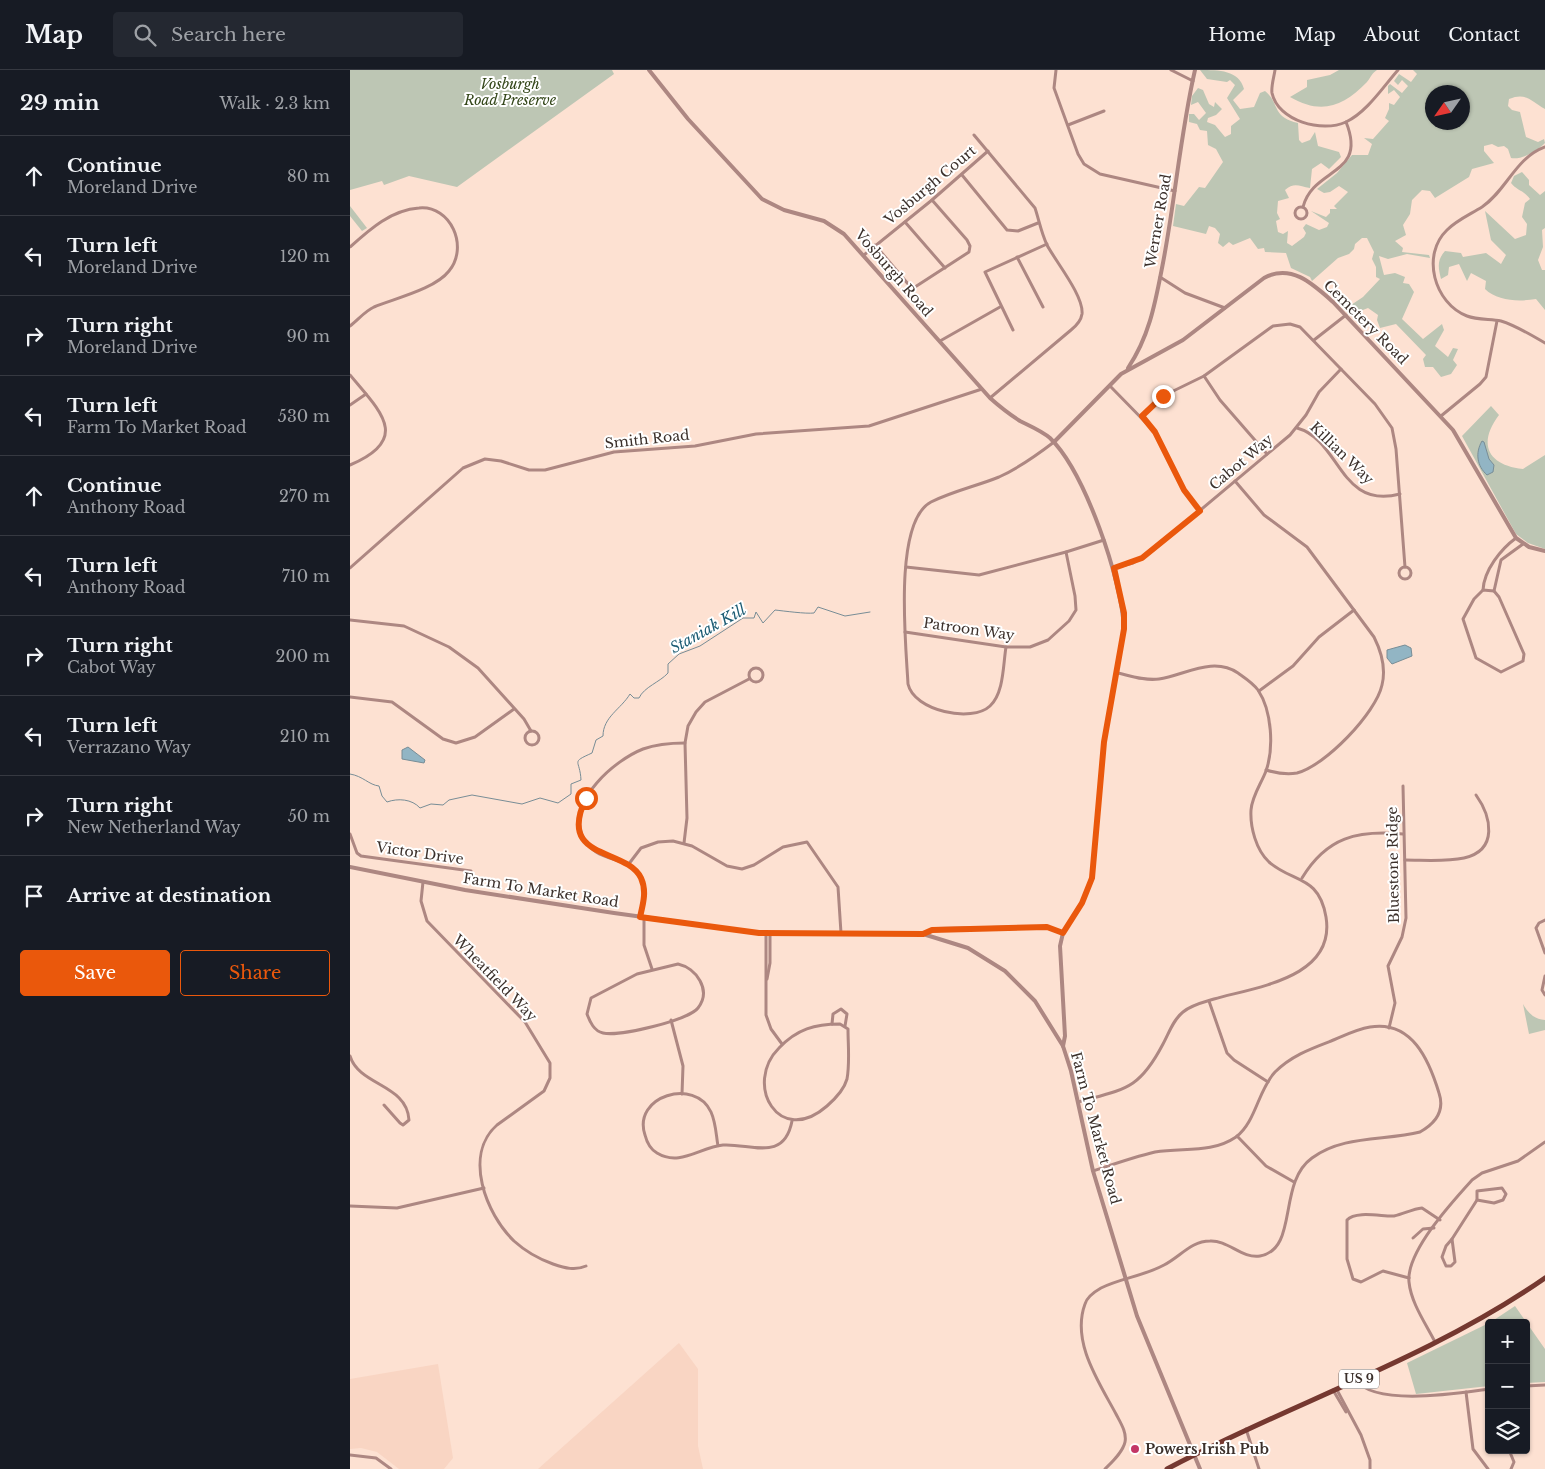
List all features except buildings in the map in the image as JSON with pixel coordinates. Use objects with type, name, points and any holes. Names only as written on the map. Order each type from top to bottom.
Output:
[{"type":"main road","name":"US 9","points":[[1167,1469],[1246,1429],[1356,1380],[1489,1315],[1545,1278]]},
{"type":"street","name":"Vosburgh Road","points":[[649,70],[688,119],[762,199],[784,210],[824,221],[844,234],[990,398],[1008,413],[1048,436],[1054,442]]},
{"type":"street","points":[[1056,70],[1054,88],[1078,154],[1084,164],[1091,170],[1175,191]]},
{"type":"street","points":[[1171,70],[1193,81]]},
{"type":"street","name":"Werner Road","points":[[1127,370],[1143,346],[1160,277],[1187,106],[1195,70]]},
{"type":"street","points":[[1275,70],[1272,93],[1279,108],[1286,114],[1309,124],[1324,125],[1346,122],[1363,109],[1398,70]]},
{"type":"street","points":[[1068,125],[1104,111]]},
{"type":"street","points":[[1303,207],[1312,189],[1343,164],[1352,151],[1352,142],[1346,122]]},
{"type":"street","name":"Vosburgh Court","points":[[974,135],[1035,208],[1038,223],[1047,244],[1078,297],[1082,310],[1081,318],[1071,330],[990,398]]},
{"type":"street","points":[[1545,147],[1516,168],[1498,194],[1447,230],[1435,250],[1434,271],[1436,282],[1444,298],[1468,316],[1497,320],[1522,330],[1545,344]]},
{"type":"street","name":"Vosburgh Court","points":[[864,255],[932,200],[988,151]]},
{"type":"street","points":[[962,174],[1007,230],[1014,232],[1038,223]]},
{"type":"street","points":[[875,245],[912,286],[919,285],[969,252],[970,246],[932,200]]},
{"type":"street","points":[[350,247],[375,224],[393,215],[418,208],[438,212],[445,217],[453,227],[458,246],[455,263],[445,276],[372,308],[350,326]]},
{"type":"street","points":[[905,222],[945,268]]},
{"type":"street","points":[[1013,330],[1000,307],[985,272],[1047,244]]},
{"type":"street","points":[[1017,257],[1043,307]]},
{"type":"street","name":"Cemetery Road","points":[[1054,442],[1127,370],[1164,352],[1264,278],[1284,271],[1316,287],[1346,315],[1441,416],[1462,444],[1500,514],[1516,538],[1523,544],[1545,551]]},
{"type":"street","points":[[1160,277],[1185,293],[1225,308]]},
{"type":"street","points":[[940,341],[1000,307]]},
{"type":"street","points":[[1314,340],[1346,315]]},
{"type":"street","points":[[1441,416],[1486,377],[1497,320]]},
{"type":"street","points":[[1142,416],[1163,396],[1204,376],[1273,326],[1280,324],[1297,326],[1314,340],[1375,404],[1392,428],[1400,494],[1405,566],[1410,570],[1411,574],[1406,580],[1400,578],[1398,572],[1405,566]]},
{"type":"street","name":"Cabot Way","points":[[1114,568],[1142,558],[1297,428],[1318,392],[1341,369]]},
{"type":"street","points":[[350,375],[383,415],[385,424],[381,446],[370,456],[350,465]]},
{"type":"street","points":[[1204,376],[1220,400],[1267,454]]},
{"type":"street","points":[[1110,386],[1142,416],[1155,432],[1184,490],[1200,511]]},
{"type":"street","name":"Smith Road","points":[[350,568],[463,468],[485,459],[500,461],[529,470],[540,470],[614,452],[695,446],[756,434],[869,426],[982,389]]},
{"type":"street","points":[[350,405],[366,394]]},
{"type":"street","name":"Killian Way","points":[[1297,428],[1313,437],[1362,492],[1375,496],[1400,494]]},
{"type":"street","points":[[1006,647],[997,695],[987,709],[974,714],[931,708],[917,699],[909,689],[904,587],[913,524],[924,506],[1006,474],[1054,442],[1076,479],[1104,540],[1114,568],[1124,621],[1123,644],[1104,742],[1092,878],[1082,903],[1063,933],[1060,946],[1065,1036],[1063,1046]]},
{"type":"street","points":[[1235,481],[1264,515],[1307,547],[1365,624],[1379,648],[1383,667],[1383,683],[1376,701],[1363,721],[1337,746],[1313,765],[1296,773],[1278,773],[1266,770]]},
{"type":"street","points":[[1483,590],[1494,592],[1499,598],[1524,654],[1522,661],[1501,672],[1478,660],[1464,625],[1464,614],[1483,590],[1485,580],[1499,554],[1516,538]]},
{"type":"street","points":[[906,567],[979,575],[1104,540]]},
{"type":"street","points":[[1494,592],[1501,560],[1523,544]]},
{"type":"street","name":"Patroon Way","points":[[905,632],[1006,647],[1030,647],[1048,640],[1070,621],[1074,614],[1076,596],[1066,552]]},
{"type":"street","points":[[1259,691],[1293,666],[1325,632],[1354,610]]},
{"type":"street","points":[[350,620],[404,626],[449,646],[472,662],[532,731],[536,732],[540,738],[537,744],[532,746],[525,740],[527,733],[532,731]]},
{"type":"street","points":[[1078,1102],[1126,1088],[1140,1080],[1149,1070],[1179,1016],[1189,1008],[1289,978],[1305,969],[1317,956],[1324,941],[1326,918],[1319,897],[1302,878],[1270,862],[1255,838],[1251,808],[1266,770],[1269,727],[1267,711],[1259,691],[1241,675],[1226,667],[1204,667],[1158,679],[1143,679],[1118,673]]},
{"type":"street","points":[[684,843],[686,818],[685,743],[688,726],[700,708],[710,699],[749,680],[760,681],[763,677],[762,671],[756,668],[752,670],[749,680]]},
{"type":"street","points":[[350,697],[392,702],[443,740],[456,743],[475,737],[514,709]]},
{"type":"street","points":[[652,969],[644,945],[642,917],[643,886],[640,876],[628,865],[598,852],[586,842],[580,825],[584,802],[600,778],[638,752],[661,744],[685,743]]},
{"type":"street","name":"Bluestone Ridge","points":[[1389,1028],[1395,1003],[1388,966],[1405,929],[1403,786]]},
{"type":"street","points":[[1405,860],[1466,857],[1483,846],[1489,833],[1490,822],[1488,813],[1476,795]]},
{"type":"street","name":"Victor Drive","points":[[350,834],[357,853],[361,856],[470,870]]},
{"type":"street","points":[[1302,878],[1320,854],[1338,841],[1363,834],[1404,834]]},
{"type":"street","points":[[628,865],[641,848],[648,844],[666,841],[684,843],[701,850],[727,866],[742,869],[754,865],[783,847],[808,842],[838,887],[841,933]]},
{"type":"street","name":"Farm To Market Road","points":[[350,867],[423,882],[642,917],[768,933],[923,934],[968,948],[1005,972],[1035,1001],[1063,1046],[1078,1102],[1093,1171],[1125,1279],[1151,1354],[1200,1469]]},
{"type":"street","name":"Wheatfield Way","points":[[423,882],[421,901],[427,921],[525,1022],[550,1063],[550,1078],[544,1092],[496,1125],[485,1138],[479,1163],[484,1188],[498,1221],[509,1236],[535,1256],[561,1267],[579,1269],[586,1266]]},
{"type":"street","points":[[1545,920],[1539,922],[1536,928],[1545,953]]},
{"type":"street","points":[[923,934],[932,930],[1047,927],[1063,933]]},
{"type":"street","points":[[768,933],[766,1015],[771,1029],[782,1044]]},
{"type":"street","points":[[672,964],[686,966],[693,970],[702,986],[702,1001],[698,1008],[692,1013],[630,1033],[602,1033],[594,1028],[587,1014],[591,998],[626,979],[652,969],[672,964]]},
{"type":"street","points":[[1545,976],[1542,990],[1545,995]]},
{"type":"street","points":[[1209,1001],[1227,1053],[1234,1060],[1268,1082]]},
{"type":"street","points":[[832,1024],[833,1014],[841,1009],[847,1014],[848,1073],[841,1091],[813,1117],[792,1121],[784,1118],[773,1109],[766,1094],[764,1077],[767,1062],[782,1044],[806,1027],[832,1024],[846,1026]]},
{"type":"street","points":[[671,1020],[683,1066],[682,1094]]},
{"type":"street","points":[[1093,1171],[1156,1152],[1217,1146],[1237,1136],[1248,1121],[1268,1082],[1288,1061],[1302,1053],[1363,1029],[1389,1028],[1408,1035],[1424,1054],[1440,1096],[1441,1109],[1439,1116],[1431,1126],[1420,1132],[1334,1145],[1304,1164],[1294,1182],[1284,1233],[1277,1245],[1267,1253],[1260,1256],[1248,1255],[1212,1240],[1205,1241],[1185,1249],[1163,1266],[1125,1279],[1094,1293],[1085,1303],[1083,1340],[1087,1354],[1122,1425],[1125,1441],[1119,1453],[1105,1469]]},
{"type":"street","points":[[350,1056],[356,1067],[364,1075],[387,1087],[397,1095],[410,1120],[403,1125],[400,1124],[384,1104]]},
{"type":"street","points":[[718,1146],[712,1113],[696,1097],[682,1094],[665,1095],[649,1107],[642,1129],[652,1149],[668,1159],[677,1159],[718,1146],[768,1148],[785,1138],[792,1121]]},
{"type":"street","points":[[1237,1136],[1266,1166],[1294,1182]]},
{"type":"street","points":[[1435,1342],[1411,1292],[1409,1278],[1412,1260],[1440,1220],[1477,1176],[1518,1161],[1545,1142]]},
{"type":"street","points":[[350,1206],[397,1208],[484,1188]]},
{"type":"street","points":[[1452,1239],[1454,1262],[1451,1266],[1446,1266],[1442,1257],[1446,1246],[1477,1200],[1476,1192],[1502,1188],[1506,1194],[1503,1200],[1498,1202],[1477,1200]]},
{"type":"street","points":[[1409,1278],[1383,1271],[1361,1282],[1353,1279],[1347,1259],[1347,1220],[1351,1217],[1384,1214],[1394,1216],[1422,1208],[1440,1220]]},
{"type":"street","points":[[1413,1238],[1423,1229],[1434,1228]]},
{"type":"street","points":[[1356,1380],[1368,1391],[1413,1396],[1485,1390]]},
{"type":"street","points":[[1530,1386],[1545,1385]]},
{"type":"street","points":[[1335,1389],[1360,1435],[1370,1460],[1370,1469]]},
{"type":"street","points":[[1466,1392],[1473,1449],[1488,1469]]},
{"type":"street","points":[[1246,1429],[1259,1469]]},
{"type":"street","points":[[1511,1454],[1514,1462],[1511,1469]]},
{"type":"street","points":[[350,1455],[376,1458],[391,1469]]},
{"type":"shaded area","points":[[679,1343],[698,1369],[698,1446],[703,1469],[538,1469]]},
{"type":"shaded area","points":[[438,1364],[453,1458],[444,1469],[399,1469],[377,1452],[361,1448],[350,1449],[350,1379]]},
{"type":"green space","name":"Vosburgh Road Preserve","points":[[350,70],[612,70],[614,74],[457,187],[409,176],[384,185],[382,181],[350,190]]},
{"type":"green space","points":[[1200,70],[1227,72],[1238,78],[1244,89],[1233,100],[1240,109],[1254,107],[1260,93],[1265,91],[1284,117],[1298,123],[1299,140],[1302,143],[1310,140],[1315,132],[1318,146],[1339,152],[1341,157],[1329,169],[1321,163],[1312,169],[1310,188],[1297,185],[1291,186],[1285,190],[1289,198],[1278,201],[1277,213],[1280,219],[1276,221],[1278,232],[1283,234],[1288,231],[1287,243],[1292,246],[1304,237],[1306,233],[1303,228],[1306,224],[1319,230],[1327,227],[1329,223],[1311,211],[1326,217],[1330,213],[1330,209],[1337,209],[1334,206],[1348,192],[1339,186],[1330,192],[1324,193],[1317,189],[1337,173],[1352,155],[1368,155],[1372,144],[1364,138],[1373,139],[1389,121],[1385,118],[1389,109],[1389,103],[1394,105],[1400,97],[1394,90],[1388,94],[1388,86],[1390,84],[1402,93],[1408,86],[1402,80],[1398,85],[1394,81],[1399,74],[1411,82],[1417,74],[1413,70],[1545,70],[1545,109],[1528,98],[1520,96],[1509,99],[1508,106],[1512,110],[1520,112],[1526,137],[1538,142],[1544,139],[1545,143],[1538,149],[1520,158],[1511,158],[1508,149],[1504,146],[1498,147],[1492,144],[1484,146],[1484,151],[1494,163],[1472,169],[1469,177],[1435,198],[1430,191],[1422,190],[1412,200],[1410,214],[1403,225],[1406,235],[1395,241],[1403,248],[1402,252],[1429,255],[1430,258],[1407,254],[1388,259],[1379,256],[1384,275],[1395,273],[1405,277],[1403,283],[1409,284],[1414,292],[1402,319],[1423,339],[1442,324],[1444,330],[1435,346],[1448,357],[1453,348],[1458,349],[1453,360],[1457,365],[1451,374],[1441,377],[1433,367],[1425,367],[1423,359],[1426,355],[1396,324],[1380,328],[1377,320],[1378,315],[1368,308],[1350,315],[1345,309],[1363,297],[1380,279],[1376,277],[1376,267],[1372,259],[1374,252],[1367,238],[1362,238],[1355,244],[1354,249],[1349,254],[1338,258],[1312,281],[1310,277],[1291,268],[1286,253],[1265,252],[1264,248],[1258,249],[1250,238],[1233,245],[1229,242],[1223,247],[1218,243],[1220,234],[1215,228],[1209,226],[1206,234],[1173,226],[1176,204],[1184,206],[1199,187],[1205,188],[1223,162],[1216,149],[1208,145],[1207,131],[1200,130],[1197,124],[1189,122],[1189,114],[1194,114],[1199,120],[1206,113],[1198,102],[1191,105],[1192,96],[1198,88],[1203,90],[1209,104],[1214,107],[1215,102],[1222,109],[1216,115],[1208,118],[1207,122],[1215,125],[1225,137],[1231,134],[1231,126],[1240,119],[1227,98],[1235,85],[1230,80],[1227,82],[1207,79]]},
{"type":"green space","points":[[1339,70],[1377,70],[1358,91],[1331,106],[1312,106],[1290,97],[1307,87],[1307,80],[1330,75]]},
{"type":"green space","points":[[1522,172],[1529,180],[1529,185],[1540,195],[1545,191],[1545,228],[1542,230],[1543,247],[1538,260],[1542,270],[1545,270],[1545,310],[1536,299],[1516,300],[1502,298],[1490,293],[1485,289],[1486,281],[1471,273],[1467,281],[1459,264],[1449,267],[1448,275],[1441,279],[1439,271],[1439,261],[1445,251],[1461,253],[1463,257],[1486,253],[1501,264],[1506,255],[1491,240],[1485,211],[1515,239],[1526,235],[1527,224],[1522,217],[1525,203],[1530,199],[1511,183],[1514,176]]},
{"type":"green space","points":[[350,206],[367,228],[362,231],[350,216]]},
{"type":"green space","points":[[1491,406],[1499,415],[1492,425],[1489,435],[1488,444],[1494,458],[1511,467],[1523,469],[1545,455],[1545,549],[1528,543],[1516,534],[1462,436]]},
{"type":"green space","points":[[1523,1004],[1532,1015],[1545,1020],[1545,1030],[1529,1034]]},
{"type":"green space","points":[[1515,1306],[1524,1319],[1496,1319]]},
{"type":"green space","points":[[1485,1325],[1485,1386],[1416,1394],[1407,1363]]},
{"type":"green space","points":[[1530,1328],[1545,1349],[1545,1382],[1530,1383]]},
{"type":"water","points":[[1482,441],[1484,442],[1489,459],[1494,465],[1493,472],[1487,475],[1481,468],[1478,459],[1478,450]]},
{"type":"water","points":[[1405,645],[1411,648],[1412,656],[1392,664],[1387,658],[1387,650]]},
{"type":"water","points":[[408,747],[425,760],[424,763],[402,759],[402,750]]},
{"type":"waterway","name":"Staniak Kill","points":[[350,774],[379,786],[382,796],[387,802],[405,800],[420,808],[431,804],[443,805],[449,800],[472,795],[522,804],[540,798],[558,803],[571,794],[571,784],[581,780],[578,762],[581,758],[592,753],[596,740],[603,736],[609,718],[630,694],[634,698],[639,698],[641,694],[665,676],[668,673],[668,664],[679,654],[700,646],[743,618],[754,618],[756,612],[763,623],[775,610],[814,613],[818,607],[845,616],[870,612]]},
{"type":"place","name":"Powers Irish Pub","points":[[1135,1449]]},
{"type":"route","points":[[586,798],[580,820],[582,837],[593,850],[624,862],[634,868],[640,876],[644,892],[640,917],[759,933],[902,932],[923,934],[932,930],[1047,927],[1063,933],[1087,894],[1092,877],[1104,742],[1123,644],[1124,613],[1114,568],[1142,558],[1168,539],[1200,511],[1184,490],[1155,432],[1142,416],[1163,396]]}]
